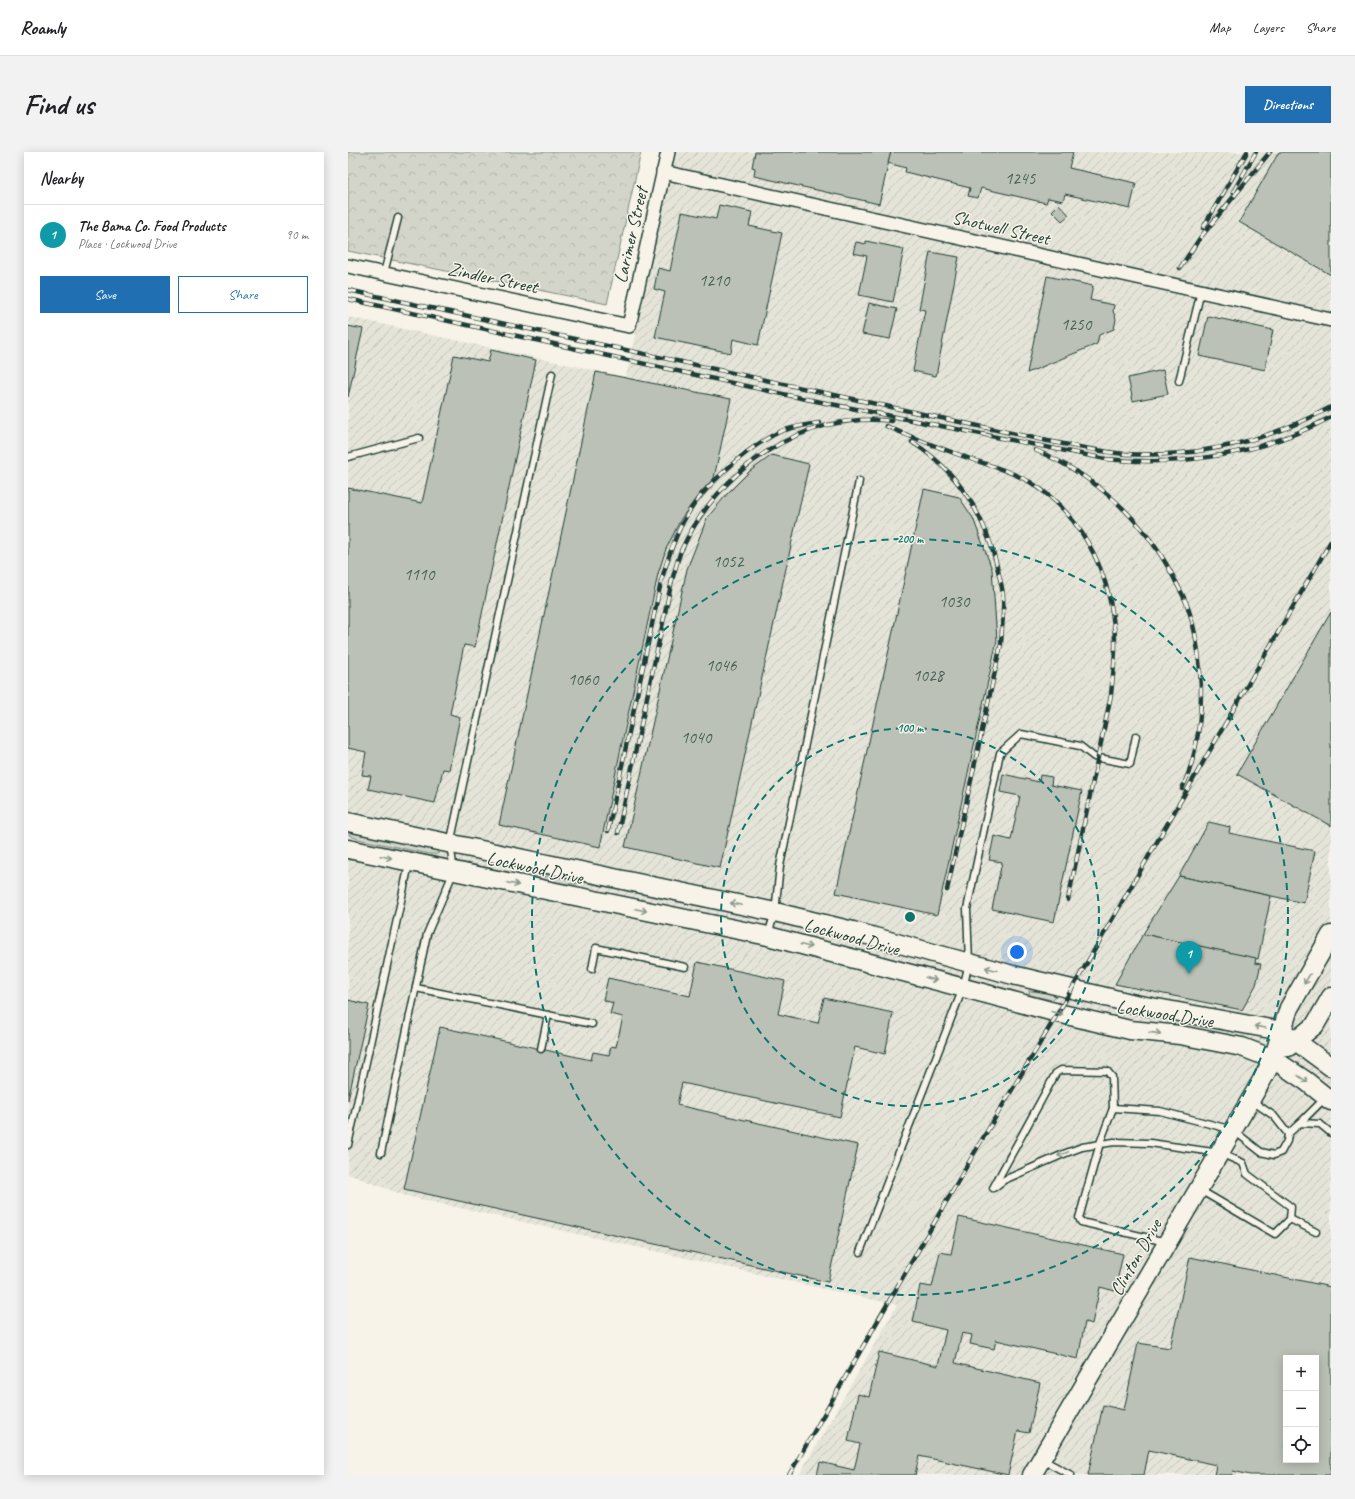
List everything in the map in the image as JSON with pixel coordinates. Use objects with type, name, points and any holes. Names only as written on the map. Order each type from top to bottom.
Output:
[{"type":"main road","name":"Lockwood Drive","points":[[348,822],[775,912],[860,933],[969,963],[1135,1004],[1289,1035],[1331,1068]]},
{"type":"main road","name":"Lockwood Drive","points":[[348,849],[768,936],[842,954],[963,988],[1130,1030],[1180,1035],[1242,1047],[1274,1059],[1306,1081],[1328,1099]]},
{"type":"main road","name":"Clinton Drive","points":[[1032,1475],[1289,1035],[1289,1008],[1331,935]]},
{"type":"main road","points":[[1289,1035],[1315,1025],[1331,997]]},
{"type":"street","name":"Larimer Street","points":[[629,326],[668,152]]},
{"type":"street","name":"Shotwell Street","points":[[663,172],[1330,320]]},
{"type":"street","name":"Zindler Street","points":[[348,266],[629,326]]},
{"type":"lane","points":[[384,274],[398,218]]},
{"type":"lane","points":[[1179,381],[1201,291]]},
{"type":"lane","points":[[381,1153],[427,934],[454,871],[450,844],[552,374]]},
{"type":"lane","points":[[348,457],[419,438]]},
{"type":"lane","points":[[768,936],[775,912],[781,858],[859,481]]},
{"type":"lane","points":[[860,1252],[963,988],[969,963],[967,910],[1000,753],[1022,734],[1080,746],[1094,757],[1130,764],[1136,736]]},
{"type":"lane","points":[[348,1146],[409,862]]},
{"type":"lane","points":[[592,969],[596,948],[685,967]]},
{"type":"lane","points":[[416,988],[592,1024]]},
{"type":"lane","points":[[541,1049],[548,1015]]},
{"type":"lane","points":[[1168,1242],[1081,1222],[1079,1218],[1100,1143],[1113,1108],[1112,1077],[1107,1071],[1061,1070],[1056,1073],[993,1188],[1004,1180],[1066,1153],[1100,1143],[1150,1143],[1220,1153],[1243,1163],[1247,1174],[1291,1207],[1290,1219],[1275,1234],[1199,1189]]},
{"type":"lane","points":[[1113,1108],[1160,1111],[1234,1130],[1261,1152],[1274,1155],[1281,1152],[1287,1141],[1288,1134],[1328,1099]]},
{"type":"lane","points":[[1250,1100],[1274,1116],[1288,1134]]},
{"type":"lane","points":[[1300,1123],[1320,1124],[1331,1133]]},
{"type":"lane","points":[[1290,1219],[1316,1232]]},
{"type":"lane","points":[[1041,1459],[1071,1475]]},
{"type":"shaded area","points":[[675,152],[1331,152],[1331,1475],[799,1475],[897,1305],[406,1196],[348,1174],[348,317],[626,377]]},
{"type":"green space","points":[[348,152],[641,152],[607,304],[348,251]]},
{"type":"green space","points":[[349,832],[434,849],[439,853],[430,854],[358,839],[349,835]]},
{"type":"green space","points":[[558,876],[572,878],[578,884],[567,884],[530,877]]},
{"type":"green space","points":[[1029,991],[1053,993],[1056,996],[1052,1000],[1030,995]]},
{"type":"building","points":[[755,152],[891,152],[879,204],[754,176],[755,168],[752,167]]},
{"type":"building","points":[[891,152],[1073,152],[1069,168],[1136,183],[1130,209],[1065,194],[1063,201],[1048,198],[1046,203],[981,188],[978,198],[968,196],[970,188],[905,172],[906,168],[888,163]]},
{"type":"building","points":[[1279,152],[1331,152],[1331,275],[1239,222]]},
{"type":"building","points":[[1059,204],[1069,215],[1062,221],[1052,211]]},
{"type":"building","points":[[719,205],[752,212],[749,226],[782,233],[758,345],[733,339],[731,353],[655,337],[665,292],[654,289],[658,268],[670,271],[682,212],[716,219]]},
{"type":"building","points":[[866,241],[904,249],[893,302],[859,295],[867,256],[853,253],[856,242],[866,244]]},
{"type":"building","points":[[930,252],[959,257],[936,376],[913,371],[925,310],[919,309]]},
{"type":"building","points":[[1047,276],[1093,286],[1090,300],[1114,305],[1113,311],[1116,319],[1114,329],[1099,335],[1097,344],[1027,373]]},
{"type":"building","points":[[869,303],[897,309],[890,339],[862,334]]},
{"type":"building","points":[[1208,316],[1273,330],[1265,370],[1199,356]]},
{"type":"building","points":[[348,326],[363,329],[348,397]]},
{"type":"building","points":[[491,350],[536,360],[475,647],[464,645],[450,714],[460,717],[449,770],[443,769],[435,803],[368,789],[371,776],[362,775],[366,752],[348,748],[348,488],[422,503],[454,355],[488,362]]},
{"type":"building","points":[[1163,370],[1168,394],[1133,401],[1128,378]]},
{"type":"building","points":[[596,372],[731,399],[714,478],[699,494],[681,519],[666,549],[658,574],[600,847],[499,825]]},
{"type":"building","points":[[772,455],[809,464],[720,868],[625,847],[687,569],[707,518],[728,493],[750,471]]},
{"type":"building","points":[[924,489],[959,497],[973,518],[992,569],[997,640],[937,915],[836,893]]},
{"type":"building","points":[[1331,612],[1331,826],[1237,774]]},
{"type":"building","points":[[1003,774],[1039,782],[1040,775],[1052,777],[1051,785],[1082,791],[1054,922],[992,909],[1002,862],[989,860],[994,836],[1011,840],[1020,796],[1000,792]]},
{"type":"building","points":[[1209,822],[1230,827],[1229,833],[1315,851],[1304,903],[1179,876]]},
{"type":"building","points":[[1179,876],[1271,896],[1258,959],[1143,934]]},
{"type":"building","points":[[1143,934],[1256,958],[1255,963],[1261,964],[1256,985],[1242,1010],[1115,984]]},
{"type":"building","points":[[697,962],[785,981],[778,1014],[818,1023],[824,998],[893,1013],[885,1054],[855,1047],[840,1117],[682,1083],[677,1105],[858,1145],[828,1282],[404,1189],[440,1027],[591,1060],[593,1052],[609,1055],[611,1046],[616,1047],[623,1017],[610,1014],[613,1003],[603,1000],[608,978],[690,996]]},
{"type":"building","points":[[348,1000],[369,1005],[348,1100]]},
{"type":"building","points":[[959,1217],[1123,1254],[1115,1291],[1100,1287],[1092,1324],[1085,1322],[1078,1359],[996,1340],[994,1349],[970,1344],[972,1335],[962,1333],[955,1363],[1040,1383],[1029,1433],[1018,1431],[1008,1475],[919,1456],[915,1475],[817,1475],[820,1462],[854,1470],[860,1444],[848,1441],[858,1394],[869,1397],[879,1352],[938,1366],[946,1330],[913,1322],[920,1285],[932,1287],[940,1252],[951,1254]]},
{"type":"building","points":[[1190,1257],[1331,1287],[1331,1475],[1250,1475],[1233,1471],[1232,1475],[1214,1475],[1216,1465],[1149,1450],[1144,1475],[1088,1475],[1103,1405],[1124,1410],[1138,1343],[1170,1348]]},
{"type":"railway","points":[[1203,228],[1247,152]]},
{"type":"railway","points":[[1233,192],[1256,152]]},
{"type":"railway","points":[[1180,268],[1200,238],[1270,152]]},
{"type":"railway","points":[[348,290],[1048,441],[1116,453],[1153,455],[1206,450],[1232,445],[1283,429],[1331,407]]},
{"type":"railway","points":[[348,299],[801,398],[1106,459],[1164,461],[1222,455],[1250,449],[1278,440],[1305,430],[1331,417]]},
{"type":"railway","points":[[618,833],[672,580],[681,551],[697,522],[716,495],[740,472],[766,452],[795,436],[826,425],[859,420],[892,421]]},
{"type":"railway","points":[[608,831],[661,582],[679,529],[691,509],[712,483],[751,449],[764,440],[787,429],[819,423]]},
{"type":"railway","points":[[886,426],[937,447],[1007,471],[1030,482],[1048,495],[1063,509],[1077,526],[1098,563],[1111,604],[1115,643],[1114,669],[1111,695],[1068,900]]},
{"type":"railway","points":[[912,442],[928,453],[942,466],[966,494],[975,509],[984,526],[996,562],[1003,595],[1001,644],[947,890]]},
{"type":"railway","points":[[1035,450],[1078,472],[1116,502],[1133,519],[1162,557],[1186,602],[1193,626],[1199,657],[1201,702],[1197,740],[1191,765],[1182,789]]},
{"type":"railway","points":[[789,1475],[980,1143],[1058,1013],[1331,541]]},
{"type":"place","name":"The Bama Co. Food Products","points":[[1189,974]]}]
